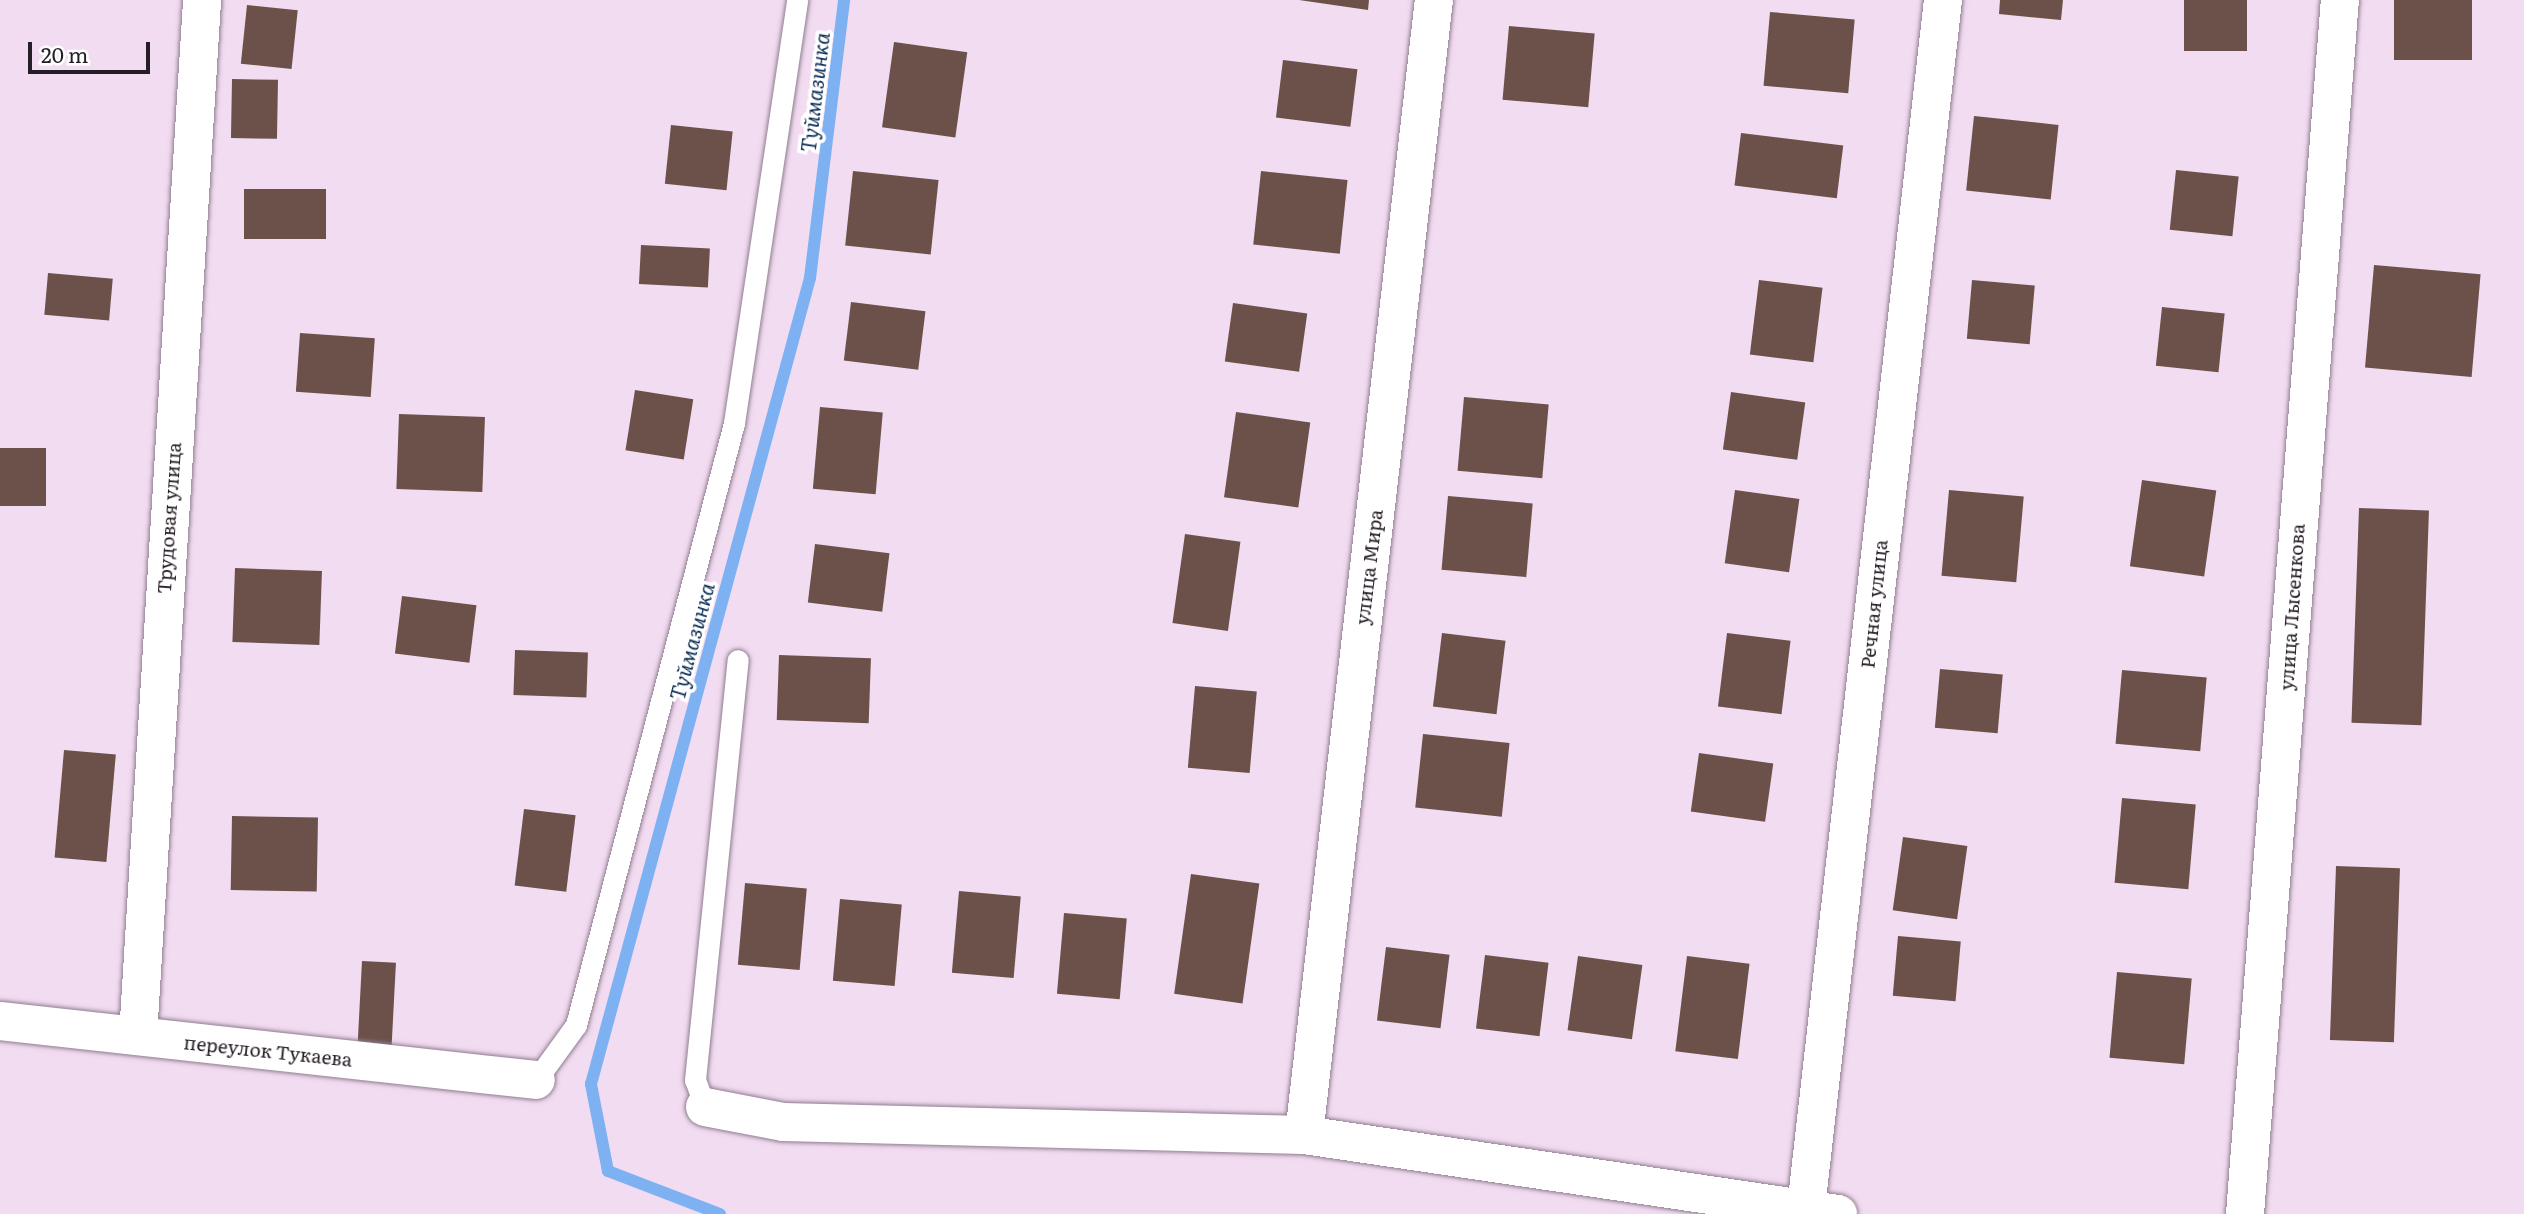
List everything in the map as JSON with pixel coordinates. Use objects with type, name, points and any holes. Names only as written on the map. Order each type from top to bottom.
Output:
[{"type":"street","name":"Трудовая улица","points":[[138,1037],[202,0]]},
{"type":"street","name":"улица Мира","points":[[1304,1135],[1434,0]]},
{"type":"street","name":"Речная улица","points":[[1822,1211],[1943,0]]},
{"type":"street","name":"улица Лысенкова","points":[[2245,1214],[2340,0]]},
{"type":"street","name":"переулок Тукаева","points":[[0,1021],[536,1080]]},
{"type":"street","points":[[705,1107],[783,1122],[1304,1135],[1822,1211]]},
{"type":"lane","points":[[536,1080],[576,1025],[734,423],[797,0]]},
{"type":"lane","points":[[705,1107],[695,1080],[738,660]]},
{"type":"building","points":[[1299,0],[1369,0],[1368,10]]},
{"type":"building","points":[[2000,0],[2063,0],[2061,20],[1999,14]]},
{"type":"building","points":[[2184,0],[2247,0],[2247,51],[2184,51]]},
{"type":"building","points":[[2394,0],[2472,0],[2472,60],[2394,60]]},
{"type":"building","points":[[247,5],[298,10],[292,69],[241,64]]},
{"type":"building","points":[[1770,12],[1855,19],[1848,93],[1764,86]]},
{"type":"building","points":[[1509,26],[1595,33],[1588,107],[1503,100]]},
{"type":"building","points":[[894,42],[967,52],[955,137],[882,127]]},
{"type":"building","points":[[1283,60],[1357,69],[1350,127],[1276,118]]},
{"type":"building","points":[[232,79],[278,80],[277,139],[231,138]]},
{"type":"building","points":[[1974,116],[2059,125],[2051,199],[1966,191]]},
{"type":"building","points":[[671,125],[733,131],[726,190],[665,184]]},
{"type":"building","points":[[1741,133],[1843,146],[1837,198],[1735,186]]},
{"type":"building","points":[[2176,170],[2239,177],[2232,236],[2170,230]]},
{"type":"building","points":[[853,171],[939,180],[931,255],[845,246]]},
{"type":"building","points":[[1261,171],[1348,180],[1340,254],[1253,245]]},
{"type":"building","points":[[244,189],[326,189],[326,239],[244,239]]},
{"type":"building","points":[[641,245],[710,249],[708,288],[639,284]]},
{"type":"building","points":[[2374,265],[2481,274],[2472,377],[2365,368]]},
{"type":"building","points":[[48,273],[113,279],[109,321],[44,315]]},
{"type":"building","points":[[1759,280],[1823,288],[1813,362],[1750,354]]},
{"type":"building","points":[[1972,280],[2035,285],[2030,344],[1967,339]]},
{"type":"building","points":[[851,302],[925,311],[918,370],[844,361]]},
{"type":"building","points":[[1233,303],[1307,313],[1299,372],[1225,361]]},
{"type":"building","points":[[2162,307],[2225,314],[2218,372],[2156,366]]},
{"type":"building","points":[[300,333],[375,338],[371,397],[296,392]]},
{"type":"building","points":[[635,390],[693,399],[684,459],[625,450]]},
{"type":"building","points":[[1731,392],[1805,402],[1797,460],[1723,449]]},
{"type":"building","points":[[1464,397],[1549,404],[1542,478],[1458,471]]},
{"type":"building","points":[[820,407],[883,412],[876,494],[813,489]]},
{"type":"building","points":[[1236,412],[1310,422],[1298,508],[1224,497]]},
{"type":"building","points":[[399,414],[485,417],[482,492],[396,489]]},
{"type":"building","points":[[0,448],[46,448],[46,506],[0,506]]},
{"type":"building","points":[[2142,480],[2216,490],[2204,577],[2130,566]]},
{"type":"building","points":[[1735,490],[1799,499],[1789,572],[1725,563]]},
{"type":"building","points":[[1949,490],[2024,497],[2016,582],[1942,576]]},
{"type":"building","points":[[1448,496],[1533,503],[1526,577],[1442,570]]},
{"type":"building","points":[[2359,508],[2429,510],[2421,725],[2351,723]]},
{"type":"building","points":[[1185,534],[1240,542],[1228,631],[1172,623]]},
{"type":"building","points":[[815,544],[889,553],[882,612],[808,603]]},
{"type":"building","points":[[235,568],[322,571],[319,645],[232,642]]},
{"type":"building","points":[[402,596],[476,605],[469,663],[395,654]]},
{"type":"building","points":[[1442,633],[1506,641],[1497,714],[1433,706]]},
{"type":"building","points":[[1727,633],[1791,641],[1782,714],[1718,706]]},
{"type":"building","points":[[515,650],[588,653],[586,698],[513,695]]},
{"type":"building","points":[[779,655],[871,658],[869,723],[777,720]]},
{"type":"building","points":[[1940,669],[2003,674],[1998,733],[1935,728]]},
{"type":"building","points":[[2122,670],[2207,677],[2200,751],[2116,744]]},
{"type":"building","points":[[1195,686],[1257,691],[1250,773],[1188,768]]},
{"type":"building","points":[[1423,734],[1510,743],[1502,817],[1415,808]]},
{"type":"building","points":[[64,750],[116,755],[106,862],[55,858]]},
{"type":"building","points":[[1699,753],[1773,763],[1765,822],[1691,811]]},
{"type":"building","points":[[2122,798],[2196,804],[2188,889],[2115,883]]},
{"type":"building","points":[[524,809],[576,815],[566,892],[515,885]]},
{"type":"building","points":[[232,816],[318,818],[317,891],[231,890]]},
{"type":"building","points":[[1903,837],[1967,846],[1957,919],[1893,910]]},
{"type":"building","points":[[2336,866],[2400,868],[2394,1042],[2330,1040]]},
{"type":"building","points":[[1191,874],[1259,884],[1242,1003],[1174,994]]},
{"type":"building","points":[[745,883],[807,888],[800,970],[738,965]]},
{"type":"building","points":[[959,891],[1021,896],[1014,978],[952,973]]},
{"type":"building","points":[[840,899],[902,904],[895,986],[833,981]]},
{"type":"building","points":[[1064,913],[1127,918],[1120,999],[1057,994]]},
{"type":"building","points":[[1898,936],[1961,941],[1956,1001],[1893,996]]},
{"type":"building","points":[[1386,947],[1450,955],[1441,1028],[1377,1020]]},
{"type":"building","points":[[1485,955],[1549,963],[1540,1036],[1476,1028]]},
{"type":"building","points":[[1578,956],[1642,965],[1632,1039],[1568,1030]]},
{"type":"building","points":[[1687,956],[1750,964],[1738,1059],[1675,1051]]},
{"type":"building","points":[[362,961],[396,963],[392,1046],[358,1044]]},
{"type":"building","points":[[2117,972],[2192,979],[2184,1064],[2110,1058]]},
{"type":"waterway","name":"Туймазинка","points":[[720,1214],[608,1171],[591,1084],[810,278],[844,0]]}]
